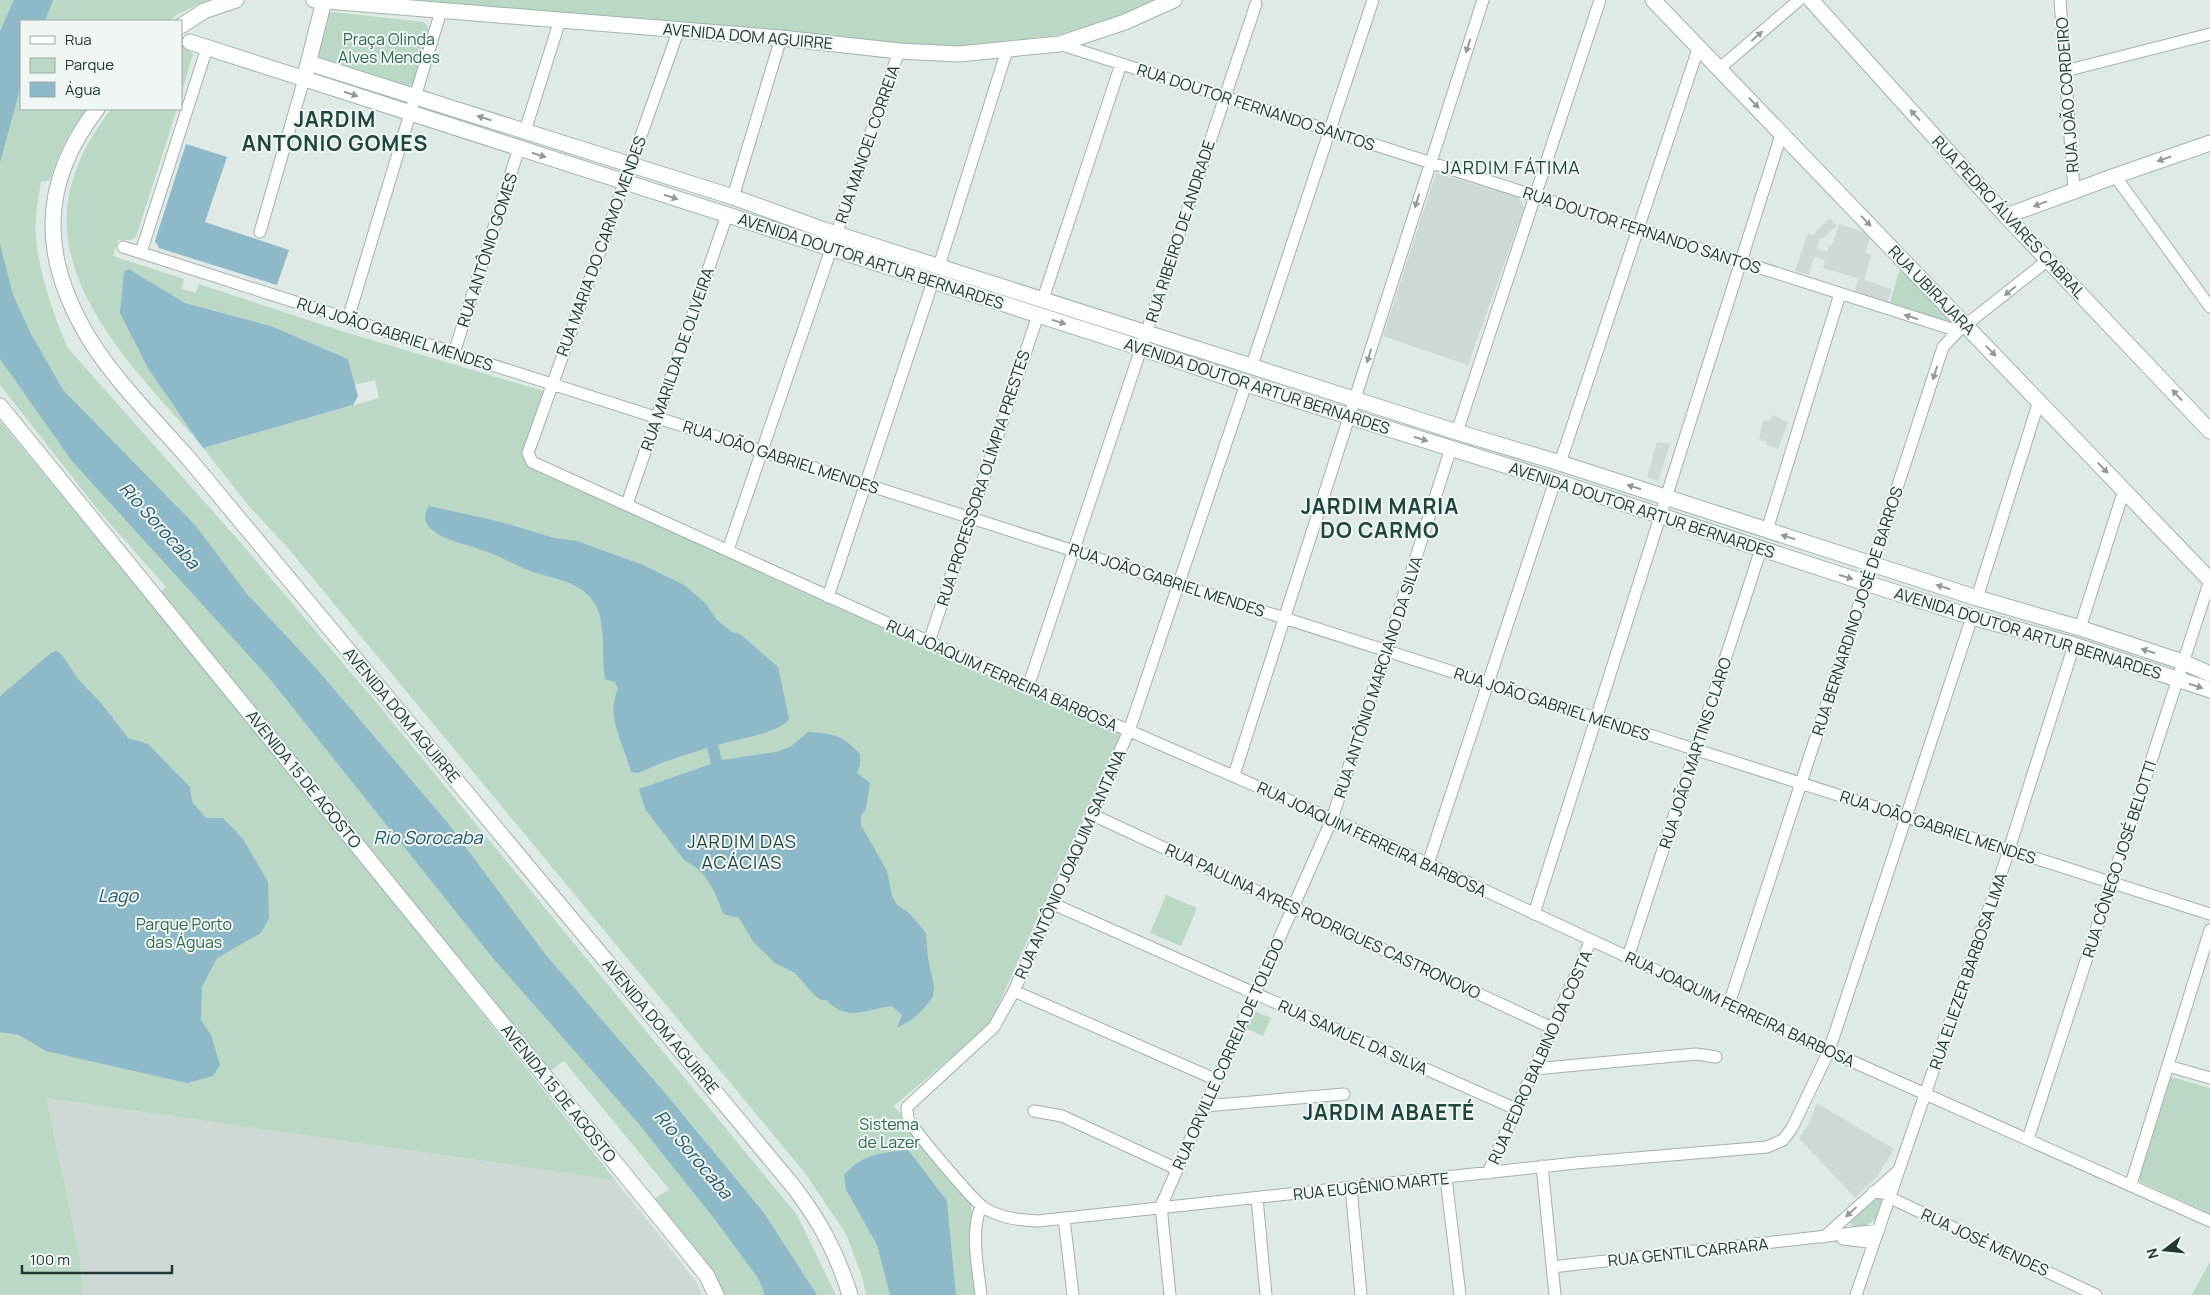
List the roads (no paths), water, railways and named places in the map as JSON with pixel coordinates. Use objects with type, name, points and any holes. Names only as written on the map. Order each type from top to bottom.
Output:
[{"type":"main road","points":[[182,25],[204,11],[236,0]]},
{"type":"main road","points":[[304,79],[309,63],[319,0]]},
{"type":"main road","name":"AVENIDA DOM AGUIRRE","points":[[319,0],[780,38],[899,51],[959,54],[1059,44],[1125,22],[1174,0]]},
{"type":"main road","name":"RUA UBIRAJARA","points":[[1653,0],[1782,132],[1962,328],[2039,401],[2210,580]]},
{"type":"main road","name":"RUA PEDRO ÁLVARES CABRAL","points":[[1811,0],[2006,216],[2210,431]]},
{"type":"main road","name":"AVENIDA DOUTOR ARTUR BERNARDES","points":[[190,42],[1141,348],[1246,384],[1555,481],[1866,583],[1972,617],[2074,645],[2210,690]]},
{"type":"main road","name":"AVENIDA DOUTOR ARTUR BERNARDES","points":[[309,63],[733,197],[836,234],[1252,365],[1457,432],[1560,463],[1977,598],[2080,628],[2183,662],[2210,674]]},
{"type":"main road","name":"AVENIDA DOM AGUIRRE","points":[[95,110],[64,161],[56,186],[53,224],[54,250],[66,292],[91,342],[793,1186],[814,1213],[826,1235],[841,1267],[850,1295]]},
{"type":"main road","points":[[2006,216],[2210,143]]},
{"type":"main road","name":"AVENIDA 15 DE AGOSTO","points":[[0,406],[692,1256],[707,1276],[716,1295]]},
{"type":"street","points":[[1252,365],[1373,0]]},
{"type":"street","points":[[1234,776],[1483,0]]},
{"type":"street","points":[[1457,432],[1600,0]]},
{"type":"street","points":[[1720,68],[1799,0]]},
{"type":"street","name":"RUA JOÃO CORDEIRO","points":[[2060,0],[2074,191]]},
{"type":"street","name":"RUA RIBEIRO DE ANDRADE","points":[[1028,687],[1256,4]]},
{"type":"street","points":[[348,319],[441,11]]},
{"type":"street","points":[[525,131],[560,20]]},
{"type":"street","name":"RUA MARIA DO CARMO MENDES","points":[[532,462],[528,453],[551,384],[679,30]]},
{"type":"street","points":[[1093,33],[1091,46],[1097,56]]},
{"type":"street","points":[[2065,71],[2210,34]]},
{"type":"street","points":[[733,197],[780,38]]},
{"type":"street","name":"RUA DOUTOR FERNANDO SANTOS","points":[[1059,44],[1840,294],[1962,328]]},
{"type":"street","points":[[1560,463],[1699,46]]},
{"type":"street","points":[[141,252],[208,48]]},
{"type":"street","points":[[939,266],[1007,50]]},
{"type":"street","name":"RUA MANOEL CORREIA","points":[[728,550],[899,51]]},
{"type":"street","points":[[1043,299],[1120,64]]},
{"type":"street","points":[[260,232],[304,79]]},
{"type":"street","points":[[1534,914],[1782,132]]},
{"type":"street","name":"RUA ANTÔNIO GOMES","points":[[454,352],[519,148]]},
{"type":"street","points":[[2115,176],[2210,307]]},
{"type":"street","name":"RUA MARILDA DE OLIVEIRA","points":[[627,504],[727,215]]},
{"type":"street","name":"RUA JOÃO GABRIEL MENDES","points":[[123,247],[2210,914]]},
{"type":"street","name":"RUA BERNARDINO JOSÉ DE BARROS","points":[[1729,1004],[1943,346],[1962,328],[2048,260]]},
{"type":"street","points":[[828,597],[934,281]]},
{"type":"street","points":[[1767,530],[1840,294]]},
{"type":"street","name":"RUA PROFESSORA OLÍMPIA PRESTES","points":[[929,642],[1038,315]]},
{"type":"street","name":"RUA ANTÔNIO JOAQUIM SANTANA","points":[[907,1111],[910,1103],[994,1028],[1014,991],[1129,731],[1246,384]]},
{"type":"street","points":[[1977,598],[2039,401]]},
{"type":"street","name":"RUA ANTÔNIO MARCIANO DA SILVA","points":[[1332,819],[1451,448]]},
{"type":"street","name":"RUA JOAQUIM FERREIRA BARBOSA","points":[[532,462],[1028,687],[1332,819],[1829,1051],[2131,1184],[2210,1221]]},
{"type":"street","points":[[1428,864],[1555,481]]},
{"type":"street","points":[[2080,628],[2124,490]]},
{"type":"street","name":"RUA JOÃO MARTINS CLARO","points":[[1628,957],[1761,549]]},
{"type":"street","name":"RUA CÔNEGO JOSÉ BELOTTI","points":[[2028,1139],[2210,580]]},
{"type":"street","name":"RUA EUGÊNIO MARTE","points":[[907,1111],[908,1119],[981,1206],[1001,1216],[1017,1220],[1064,1218],[1161,1206],[1446,1178],[1542,1166],[1767,1148],[1783,1140],[1792,1128],[1829,1051],[1972,617]]},
{"type":"street","name":"RUA ELIEZER BARBOSA LIMA","points":[[1856,1295],[2009,850],[2074,645]]},
{"type":"street","name":"RUA PAULINA AYRES RODRIGUES CASTRONOVO","points":[[1093,815],[1552,1028]]},
{"type":"street","name":"RUA ORVILLE CORREIA DE TOLEDO","points":[[1170,1295],[1161,1206],[1332,819]]},
{"type":"street","name":"RUA SAMUEL DA SILVA","points":[[1052,904],[1516,1109]]},
{"type":"street","points":[[2131,1184],[2210,930]]},
{"type":"street","name":"RUA PEDRO BALBINO DA COSTA","points":[[1488,1173],[1591,940]]},
{"type":"street","points":[[1014,991],[1217,1080]]},
{"type":"street","points":[[1534,1069],[1696,1054],[1716,1057]]},
{"type":"street","points":[[2168,1066],[2210,1078]]},
{"type":"street","points":[[1206,1106],[1344,1094]]},
{"type":"street","points":[[1034,1111],[1062,1116],[1177,1169]]},
{"type":"street","points":[[1542,1166],[1555,1295]]},
{"type":"street","points":[[1824,1237],[1901,1168]]},
{"type":"street","points":[[1446,1178],[1460,1295]]},
{"type":"street","points":[[1351,1187],[1361,1295]]},
{"type":"street","name":"RUA JOSÉ MENDES","points":[[1873,1192],[1884,1193],[2096,1295]]},
{"type":"street","points":[[1257,1198],[1266,1295]]},
{"type":"street","points":[[981,1206],[976,1218],[975,1232],[981,1295]]},
{"type":"street","points":[[1064,1218],[1073,1295]]},
{"type":"street","name":"RUA GENTIL CARRARA","points":[[1552,1267],[1879,1230]]},
{"type":"street","name":"RUA GENTIL CARRARA","points":[[1824,1237],[1868,1242],[1873,1246]]},
{"type":"water","points":[[14,0],[53,0],[45,20],[20,20],[20,89],[0,163],[0,31]]},
{"type":"water","points":[[186,144],[227,157],[205,222],[289,250],[277,285],[159,248],[155,241]]},
{"type":"water","name":"Rio Sorocaba","points":[[0,244],[13,295],[31,334],[63,390],[195,525],[246,593],[315,667],[447,822],[545,954],[665,1093],[764,1213],[817,1295],[765,1295],[758,1278],[713,1217],[638,1123],[492,957],[270,679],[72,461],[0,359]]},
{"type":"water","points":[[129,269],[185,303],[271,326],[348,359],[358,396],[353,405],[203,448],[147,367],[120,313],[124,272]]},
{"type":"water","points":[[429,506],[501,522],[554,538],[577,541],[643,565],[684,585],[705,603],[717,620],[732,632],[740,634],[778,667],[789,719],[776,729],[718,745],[722,760],[776,752],[790,747],[808,732],[837,736],[854,747],[860,754],[860,765],[857,773],[870,783],[866,808],[861,816],[861,825],[887,871],[892,896],[897,905],[909,913],[926,933],[928,958],[934,986],[933,997],[914,1018],[897,1028],[902,1015],[892,1006],[850,1013],[834,1007],[826,1000],[821,1000],[814,995],[795,973],[775,963],[754,943],[739,918],[723,914],[714,891],[704,876],[699,870],[685,861],[645,809],[639,789],[711,764],[707,748],[661,763],[638,773],[631,772],[615,720],[615,699],[618,689],[615,682],[605,679],[602,628],[593,601],[586,593],[570,583],[525,569],[489,552],[441,536],[431,529],[427,523],[425,515]]},
{"type":"water","name":"Lago","points":[[57,651],[128,738],[148,744],[190,787],[192,802],[206,818],[223,818],[243,839],[268,882],[269,918],[261,933],[217,958],[202,987],[201,1020],[211,1035],[220,1065],[213,1076],[187,1083],[46,1051],[19,1035],[0,1032],[0,696],[51,653]]},
{"type":"water","points":[[908,1150],[947,1201],[956,1295],[890,1295],[877,1245],[846,1190],[844,1175],[859,1162],[881,1153]]},
{"type":"district","name":"JARDIM ANTONIO GOMES","points":[[335,131]]},
{"type":"district","name":"JARDIM FÁTIMA","points":[[1511,167]]},
{"type":"district","name":"JARDIM MARIA DO CARMO","points":[[1380,518]]},
{"type":"district","name":"JARDIM DAS ACÁCIAS","points":[[742,851]]},
{"type":"district","name":"JARDIM ABAETÉ","points":[[1389,1112]]},
{"type":"park label","name":"Praça Olinda Alves Mendes","points":[[389,48]]},
{"type":"park label","name":"Parque Porto das Águas","points":[[184,933]]},
{"type":"park label","name":"Sistema de Lazer","points":[[889,1133]]}]
